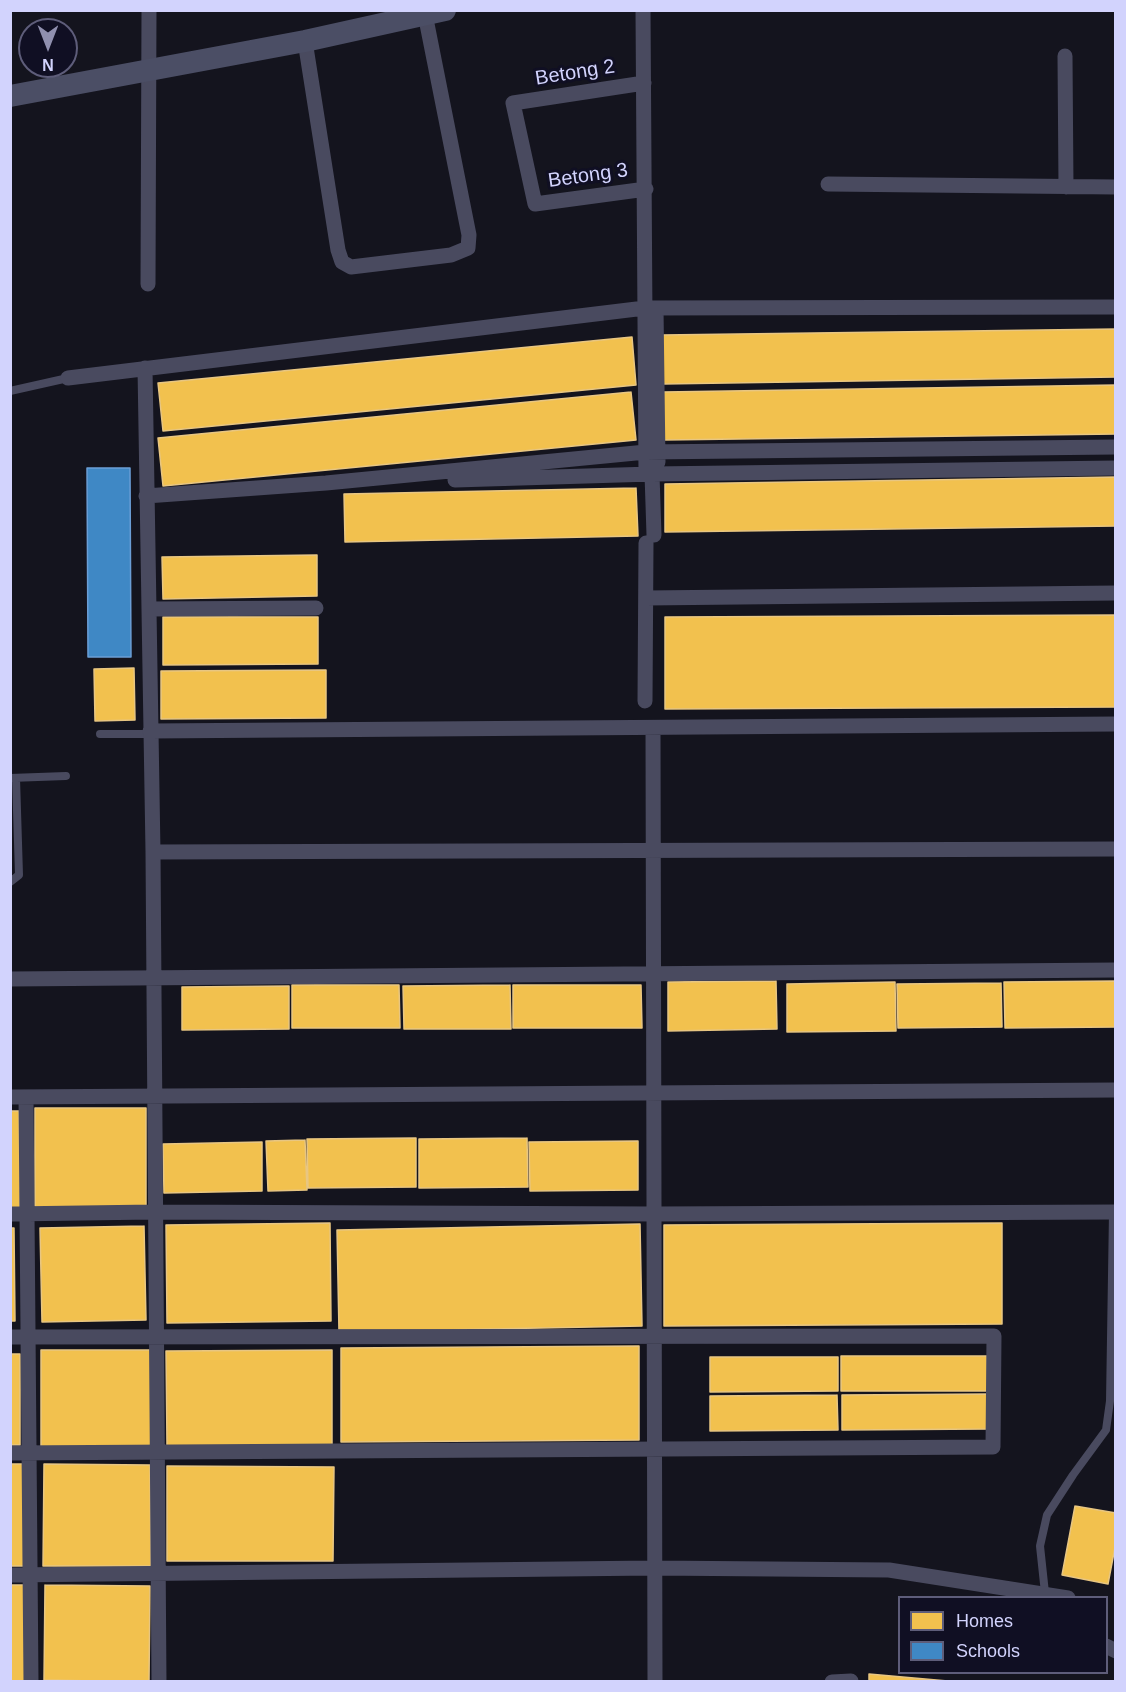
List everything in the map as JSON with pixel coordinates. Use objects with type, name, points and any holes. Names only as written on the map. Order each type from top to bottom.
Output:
[{"type":"street","points":[[148,284],[149,10]]},
{"type":"street","points":[[643,10],[652,452],[646,598],[645,701]]},
{"type":"street","points":[[10,96],[305,42],[436,12],[469,235],[468,248],[452,255],[351,267],[342,262],[338,250],[305,42]]},
{"type":"street","points":[[1065,56],[1066,187]]},
{"type":"street","name":"Betong 2","points":[[535,204],[513,103],[644,83]]},
{"type":"street","points":[[828,183],[1116,187]]},
{"type":"street","name":"Betong 3","points":[[535,204],[646,189]]},
{"type":"street","points":[[68,378],[650,308],[1116,307]]},
{"type":"street","points":[[145,369],[153,852],[159,1682]]},
{"type":"street","points":[[146,496],[327,483],[652,452],[1116,447]]},
{"type":"street","points":[[327,483],[652,475],[1116,468]]},
{"type":"street","points":[[646,598],[1116,593]]},
{"type":"street","points":[[149,609],[316,608]]},
{"type":"street","points":[[150,732],[1116,724]]},
{"type":"street","points":[[653,728],[655,1682]]},
{"type":"street","points":[[153,852],[1116,849]]},
{"type":"street","points":[[10,979],[1116,970]]},
{"type":"street","points":[[32,1682],[27,1214],[18,1097],[1116,1090]]},
{"type":"street","points":[[10,1214],[1114,1212]]},
{"type":"street","points":[[10,1337],[994,1336],[993,1447],[10,1453]]},
{"type":"street","points":[[10,1575],[654,1568],[889,1570],[1059,1596]]},
{"type":"street","points":[[832,1682],[851,1681]]},
{"type":"lane","points":[[10,391],[68,378]]},
{"type":"lane","points":[[100,734],[150,732]]},
{"type":"lane","points":[[10,882],[19,875],[13,778],[66,776]]},
{"type":"lane","points":[[1045,1593],[1040,1546],[1047,1515],[1072,1475],[1106,1430],[1110,1401],[1114,1212]]},
{"type":"building: Homes","points":[[1116,329],[1116,377],[663,384],[662,335]]},
{"type":"building: Homes","points":[[632,337],[636,385],[163,431],[158,383]]},
{"type":"building: Homes","points":[[1116,385],[1116,434],[664,440],[663,392]]},
{"type":"building: Homes","points":[[631,392],[636,440],[163,486],[158,438]]},
{"type":"building: Homes","points":[[1116,477],[1116,526],[665,532],[665,484]]},
{"type":"building: Homes","points":[[636,488],[638,536],[345,542],[344,494]]},
{"type":"building: Homes","points":[[317,555],[317,596],[163,599],[162,557]]},
{"type":"building: Homes","points":[[1116,615],[1116,707],[665,709],[665,617]]},
{"type":"building: Homes","points":[[163,617],[318,617],[318,664],[163,665]]},
{"type":"building: Homes","points":[[134,668],[135,720],[95,721],[94,669]]},
{"type":"building: Homes","points":[[326,670],[326,718],[161,719],[161,671]]},
{"type":"building: Homes","points":[[776,981],[777,1029],[668,1031],[668,982]]},
{"type":"building: Homes","points":[[1116,981],[1116,1027],[1005,1028],[1004,982]]},
{"type":"building: Homes","points":[[895,982],[896,1031],[787,1032],[787,984]]},
{"type":"building: Homes","points":[[1001,983],[1002,1027],[898,1028],[897,984]]},
{"type":"building: Homes","points":[[292,985],[399,985],[400,1028],[292,1028]]},
{"type":"building: Homes","points":[[510,985],[511,1029],[404,1029],[403,986]]},
{"type":"building: Homes","points":[[513,985],[641,985],[642,1028],[513,1028]]},
{"type":"building: Homes","points":[[289,986],[289,1029],[182,1030],[182,987]]},
{"type":"building: Homes","points":[[35,1108],[146,1108],[146,1207],[35,1207]]},
{"type":"building: Homes","points":[[10,1111],[19,1111],[20,1211],[10,1211]]},
{"type":"building: Homes","points":[[416,1138],[416,1187],[308,1188],[307,1139]]},
{"type":"building: Homes","points":[[527,1138],[528,1187],[419,1188],[419,1139]]},
{"type":"building: Homes","points":[[305,1140],[307,1190],[268,1191],[266,1141]]},
{"type":"building: Homes","points":[[638,1141],[638,1190],[530,1191],[529,1142]]},
{"type":"building: Homes","points":[[262,1142],[262,1191],[164,1193],[163,1144]]},
{"type":"building: Homes","points":[[330,1223],[331,1321],[167,1323],[166,1225]]},
{"type":"building: Homes","points":[[1002,1223],[1002,1324],[664,1326],[664,1225]]},
{"type":"building: Homes","points":[[640,1224],[642,1326],[339,1332],[337,1230]]},
{"type":"building: Homes","points":[[144,1226],[146,1320],[42,1322],[40,1228]]},
{"type":"building: Homes","points":[[10,1228],[14,1228],[15,1321],[10,1321]]},
{"type":"building: Homes","points":[[639,1346],[639,1440],[341,1442],[341,1348]]},
{"type":"building: Homes","points":[[41,1350],[153,1350],[153,1448],[41,1448]]},
{"type":"building: Homes","points":[[332,1350],[332,1445],[167,1446],[166,1351]]},
{"type":"building: Homes","points":[[10,1354],[20,1354],[20,1445],[10,1445]]},
{"type":"building: Homes","points":[[841,1356],[987,1356],[988,1391],[841,1391]]},
{"type":"building: Homes","points":[[710,1357],[838,1357],[838,1391],[710,1392]]},
{"type":"building: Homes","points":[[988,1394],[988,1429],[842,1430],[842,1395]]},
{"type":"building: Homes","points":[[837,1395],[838,1430],[710,1431],[710,1396]]},
{"type":"building: Homes","points":[[10,1464],[23,1464],[24,1566],[10,1566]]},
{"type":"building: Homes","points":[[44,1464],[150,1465],[151,1566],[43,1566]]},
{"type":"building: Homes","points":[[167,1466],[334,1467],[333,1561],[167,1561]]},
{"type":"building: Homes","points":[[1075,1506],[1116,1513],[1116,1542],[1108,1584],[1062,1575]]},
{"type":"building: Homes","points":[[10,1585],[27,1585],[27,1682],[10,1682]]},
{"type":"building: Homes","points":[[45,1585],[150,1586],[149,1682],[44,1680]]},
{"type":"building: Homes","points":[[869,1674],[959,1682],[869,1682]]},
{"type":"building: Schools","points":[[87,468],[130,468],[131,657],[88,657]]}]
